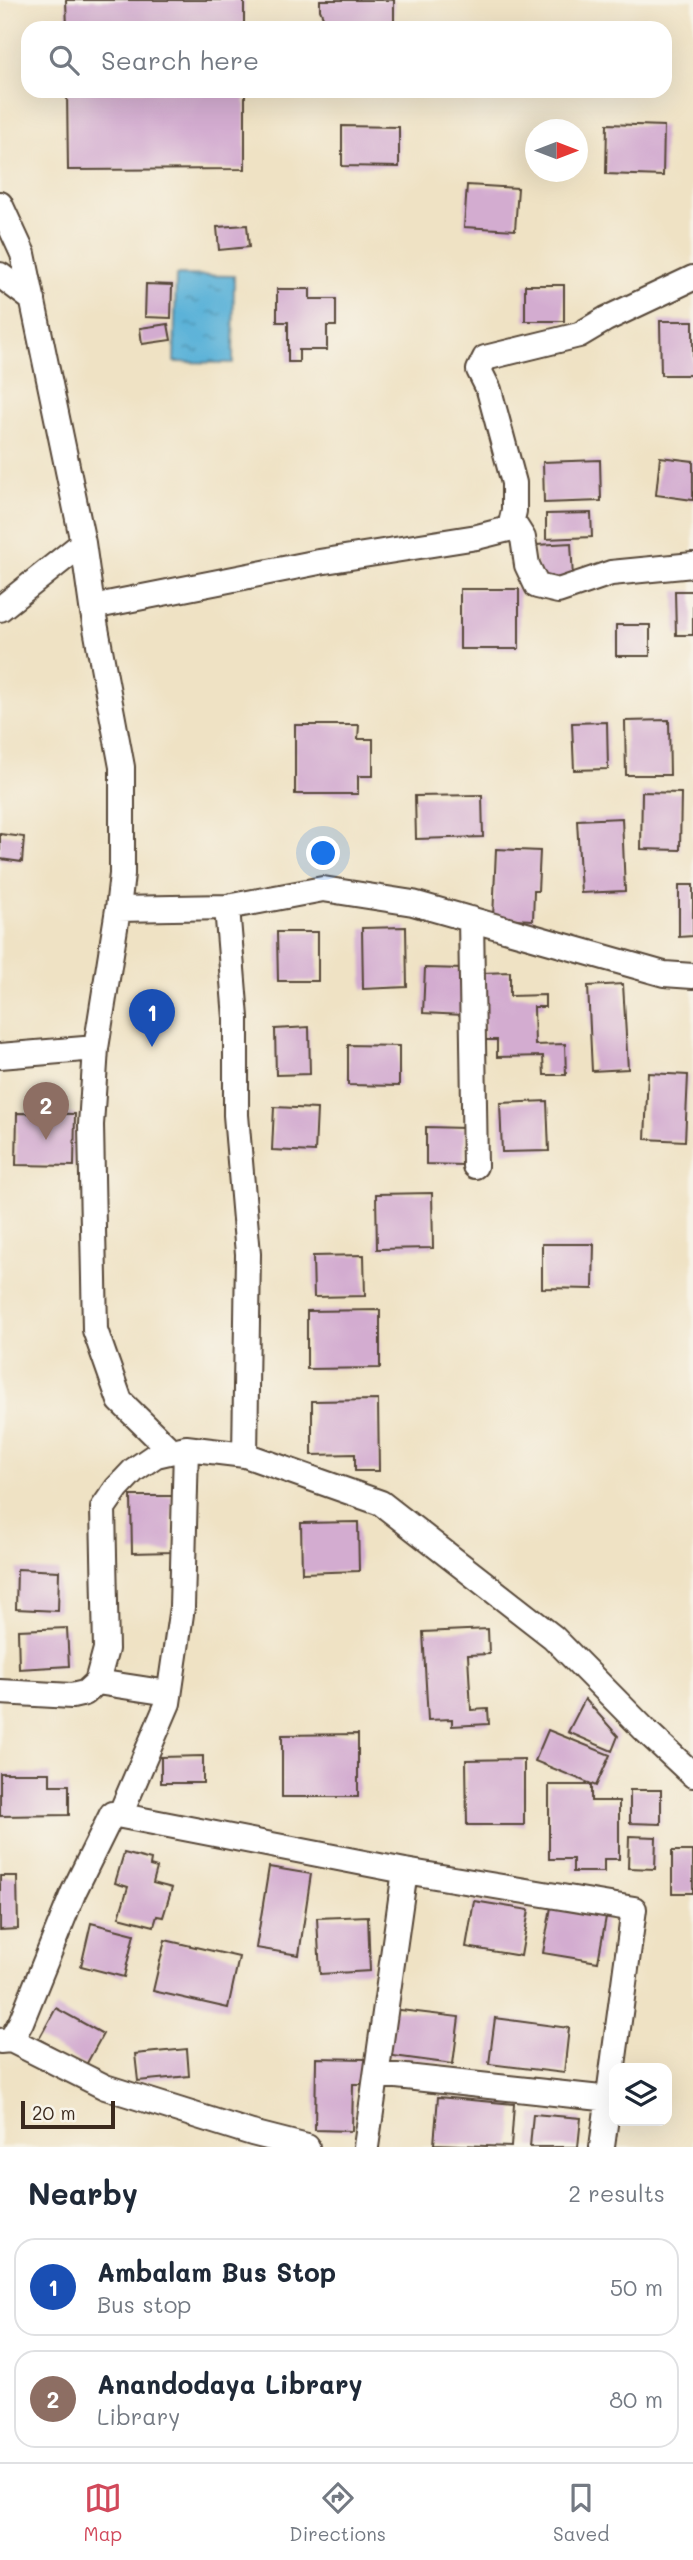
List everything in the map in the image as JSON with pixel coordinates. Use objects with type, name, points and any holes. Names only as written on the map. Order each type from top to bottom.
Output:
[{"type":"street","points":[[0,204],[23,254],[33,300],[83,543],[92,607],[122,767],[122,874],[96,1048],[91,1125],[95,1330],[120,1401],[178,1449],[182,1607],[170,1693],[120,1815]]},
{"type":"street","points":[[0,275],[33,300]]},
{"type":"street","points":[[510,528],[514,511],[514,483],[489,390],[479,370],[485,358],[579,335],[606,319],[693,278]]},
{"type":"street","points":[[92,607],[319,562],[477,537],[516,527],[523,538],[527,565],[537,586],[558,591],[611,573],[693,565]]},
{"type":"street","points":[[0,609],[83,543]]},
{"type":"street","points":[[118,909],[227,907],[323,889],[412,903],[664,974],[693,976]]},
{"type":"street","points":[[227,907],[236,1018],[236,1115],[248,1254],[245,1455]]},
{"type":"street","points":[[471,919],[475,1166]]},
{"type":"street","points":[[0,1056],[96,1048]]},
{"type":"street","points":[[0,1692],[72,1696],[85,1693],[97,1682],[106,1649],[103,1508],[134,1470],[156,1455],[178,1449],[245,1455],[381,1503],[553,1637],[693,1775]]},
{"type":"street","points":[[97,1682],[170,1693]]},
{"type":"street","points":[[307,2147],[252,2133],[105,2087],[5,2040],[21,2022],[74,1891],[112,1814],[405,1871],[634,1909],[615,2063]]},
{"type":"street","points":[[366,2147],[405,1871]]},
{"type":"street","points":[[377,2074],[609,2099]]},
{"type":"street","points":[[602,2147],[609,2105]]},
{"type":"water","points":[[176,275],[234,276],[233,363],[174,362]]},
{"type":"building","points":[[66,0],[244,0],[244,21],[67,21]]},
{"type":"building","points":[[320,0],[394,0],[394,21],[325,21],[320,10]]},
{"type":"building","points":[[67,98],[245,98],[245,169],[68,170]]},
{"type":"building","points":[[607,124],[664,126],[663,176],[606,174]]},
{"type":"building","points":[[342,126],[399,127],[399,167],[342,166]]},
{"type":"building","points":[[467,185],[518,188],[515,230],[464,227]]},
{"type":"building","points":[[247,225],[249,247],[219,250],[217,227]]},
{"type":"building","points":[[146,284],[172,285],[171,318],[145,317]]},
{"type":"building","points":[[525,285],[564,285],[564,321],[525,321]]},
{"type":"building","points":[[277,289],[310,289],[310,299],[336,299],[336,326],[327,326],[327,350],[299,350],[299,362],[288,362],[288,322],[277,322]]},
{"type":"building","points":[[660,321],[693,321],[693,375],[661,375]]},
{"type":"building","points":[[168,324],[171,340],[142,344],[140,328]]},
{"type":"building","points":[[660,457],[693,461],[693,500],[656,495]]},
{"type":"building","points":[[600,460],[601,501],[544,503],[543,462]]},
{"type":"building","points":[[591,513],[592,537],[546,539],[546,514]]},
{"type":"building","points":[[571,543],[573,578],[538,581],[536,545]]},
{"type":"building","points":[[460,589],[519,589],[519,649],[460,649]]},
{"type":"building","points":[[675,591],[693,591],[693,635],[676,635]]},
{"type":"building","points":[[616,625],[650,625],[650,656],[616,656]]},
{"type":"building","points":[[669,720],[670,775],[626,775],[625,721]]},
{"type":"building","points":[[607,722],[608,769],[574,770],[572,723]]},
{"type":"building","points":[[295,725],[359,725],[358,739],[373,739],[373,776],[358,776],[358,794],[295,794]]},
{"type":"building","points":[[642,792],[681,793],[680,850],[641,849]]},
{"type":"building","points":[[482,795],[483,837],[416,839],[415,796]]},
{"type":"building","points":[[622,818],[625,891],[581,893],[577,820]]},
{"type":"building","points":[[0,834],[24,837],[22,862],[0,859]]},
{"type":"building","points":[[496,849],[540,851],[533,920],[493,918]]},
{"type":"building","points":[[679,885],[693,885],[693,936],[679,937]]},
{"type":"building","points":[[406,927],[407,987],[363,989],[362,928]]},
{"type":"building","points":[[277,932],[318,932],[318,981],[278,981]]},
{"type":"building","points":[[425,968],[464,969],[463,1015],[423,1013]]},
{"type":"building","points":[[510,972],[510,996],[545,995],[545,1007],[534,1007],[535,1045],[565,1044],[566,1075],[544,1075],[543,1056],[497,1057],[497,1040],[484,1040],[483,973]]},
{"type":"building","points":[[623,984],[628,1069],[592,1071],[588,986]]},
{"type":"building","points":[[309,1027],[310,1074],[276,1075],[275,1029]]},
{"type":"building","points":[[348,1045],[399,1046],[399,1086],[348,1085]]},
{"type":"building","points":[[648,1073],[688,1075],[685,1141],[645,1139]]},
{"type":"building","points":[[547,1101],[549,1151],[502,1152],[500,1103]]},
{"type":"building","points":[[274,1107],[317,1109],[315,1152],[272,1150]]},
{"type":"building","points":[[17,1113],[75,1114],[74,1166],[16,1165]]},
{"type":"building","points":[[426,1127],[465,1128],[464,1165],[426,1164]]},
{"type":"building","points":[[432,1193],[433,1248],[377,1249],[376,1194]]},
{"type":"building","points":[[542,1244],[594,1244],[593,1289],[542,1288]]},
{"type":"building","points":[[364,1255],[365,1296],[314,1297],[313,1256]]},
{"type":"building","points":[[380,1310],[380,1368],[307,1369],[307,1311]]},
{"type":"building","points":[[378,1400],[379,1471],[355,1471],[355,1454],[312,1455],[312,1401]]},
{"type":"building","points":[[131,1496],[172,1496],[172,1552],[132,1553]]},
{"type":"building","points":[[358,1522],[359,1571],[302,1573],[301,1523]]},
{"type":"building","points":[[17,1569],[59,1571],[58,1611],[16,1609]]},
{"type":"building","points":[[67,1628],[69,1666],[19,1669],[18,1630]]},
{"type":"building","points":[[488,1629],[489,1654],[468,1655],[471,1710],[488,1709],[489,1724],[452,1726],[452,1719],[428,1720],[423,1632]]},
{"type":"building","points":[[585,1699],[618,1736],[612,1751],[568,1732]]},
{"type":"building","points":[[548,1730],[610,1755],[596,1786],[535,1761]]},
{"type":"building","points":[[358,1734],[358,1797],[282,1797],[282,1735]]},
{"type":"building","points":[[203,1756],[203,1783],[161,1783],[161,1757]]},
{"type":"building","points":[[524,1759],[524,1825],[467,1825],[466,1760]]},
{"type":"building","points":[[0,1773],[50,1773],[50,1785],[69,1785],[69,1815],[0,1816]]},
{"type":"building","points":[[549,1785],[591,1785],[591,1801],[619,1801],[619,1859],[604,1859],[604,1872],[573,1872],[573,1859],[549,1859]]},
{"type":"building","points":[[630,1790],[661,1790],[661,1824],[630,1823]]},
{"type":"building","points":[[629,1836],[656,1837],[655,1869],[628,1868]]},
{"type":"building","points":[[672,1851],[693,1851],[693,1893],[672,1893]]},
{"type":"building","points":[[124,1853],[151,1860],[150,1866],[157,1868],[153,1883],[172,1888],[163,1917],[157,1916],[154,1926],[119,1917],[128,1887],[115,1883]]},
{"type":"building","points":[[269,1867],[311,1874],[299,1955],[256,1948]]},
{"type":"building","points":[[0,1876],[17,1876],[18,1929],[0,1930]]},
{"type":"building","points":[[474,1901],[529,1910],[521,1956],[466,1947]]},
{"type":"building","points":[[551,1907],[606,1917],[598,1962],[543,1953]]},
{"type":"building","points":[[368,1916],[370,1971],[320,1974],[317,1918]]},
{"type":"building","points":[[91,1923],[134,1934],[124,1977],[81,1966]]},
{"type":"building","points":[[165,1940],[239,1957],[228,2008],[153,1991]]},
{"type":"building","points":[[56,2008],[103,2034],[86,2065],[39,2039]]},
{"type":"building","points":[[392,2009],[459,2017],[453,2064],[386,2055]]},
{"type":"building","points":[[495,2018],[569,2028],[564,2073],[489,2064]]},
{"type":"building","points":[[187,2049],[189,2076],[138,2081],[135,2054]]},
{"type":"building","points":[[316,2058],[366,2059],[365,2084],[353,2084],[352,2131],[315,2130]]},
{"type":"building","points":[[438,2097],[514,2104],[511,2147],[434,2144]]},
{"type":"building","points":[[533,2114],[581,2118],[578,2147],[530,2147]]},
{"type":"place","name":"Ambalam Bus Stop","points":[[152,1047]]},
{"type":"place","name":"Anandodaya Library","points":[[46,1140]]}]
